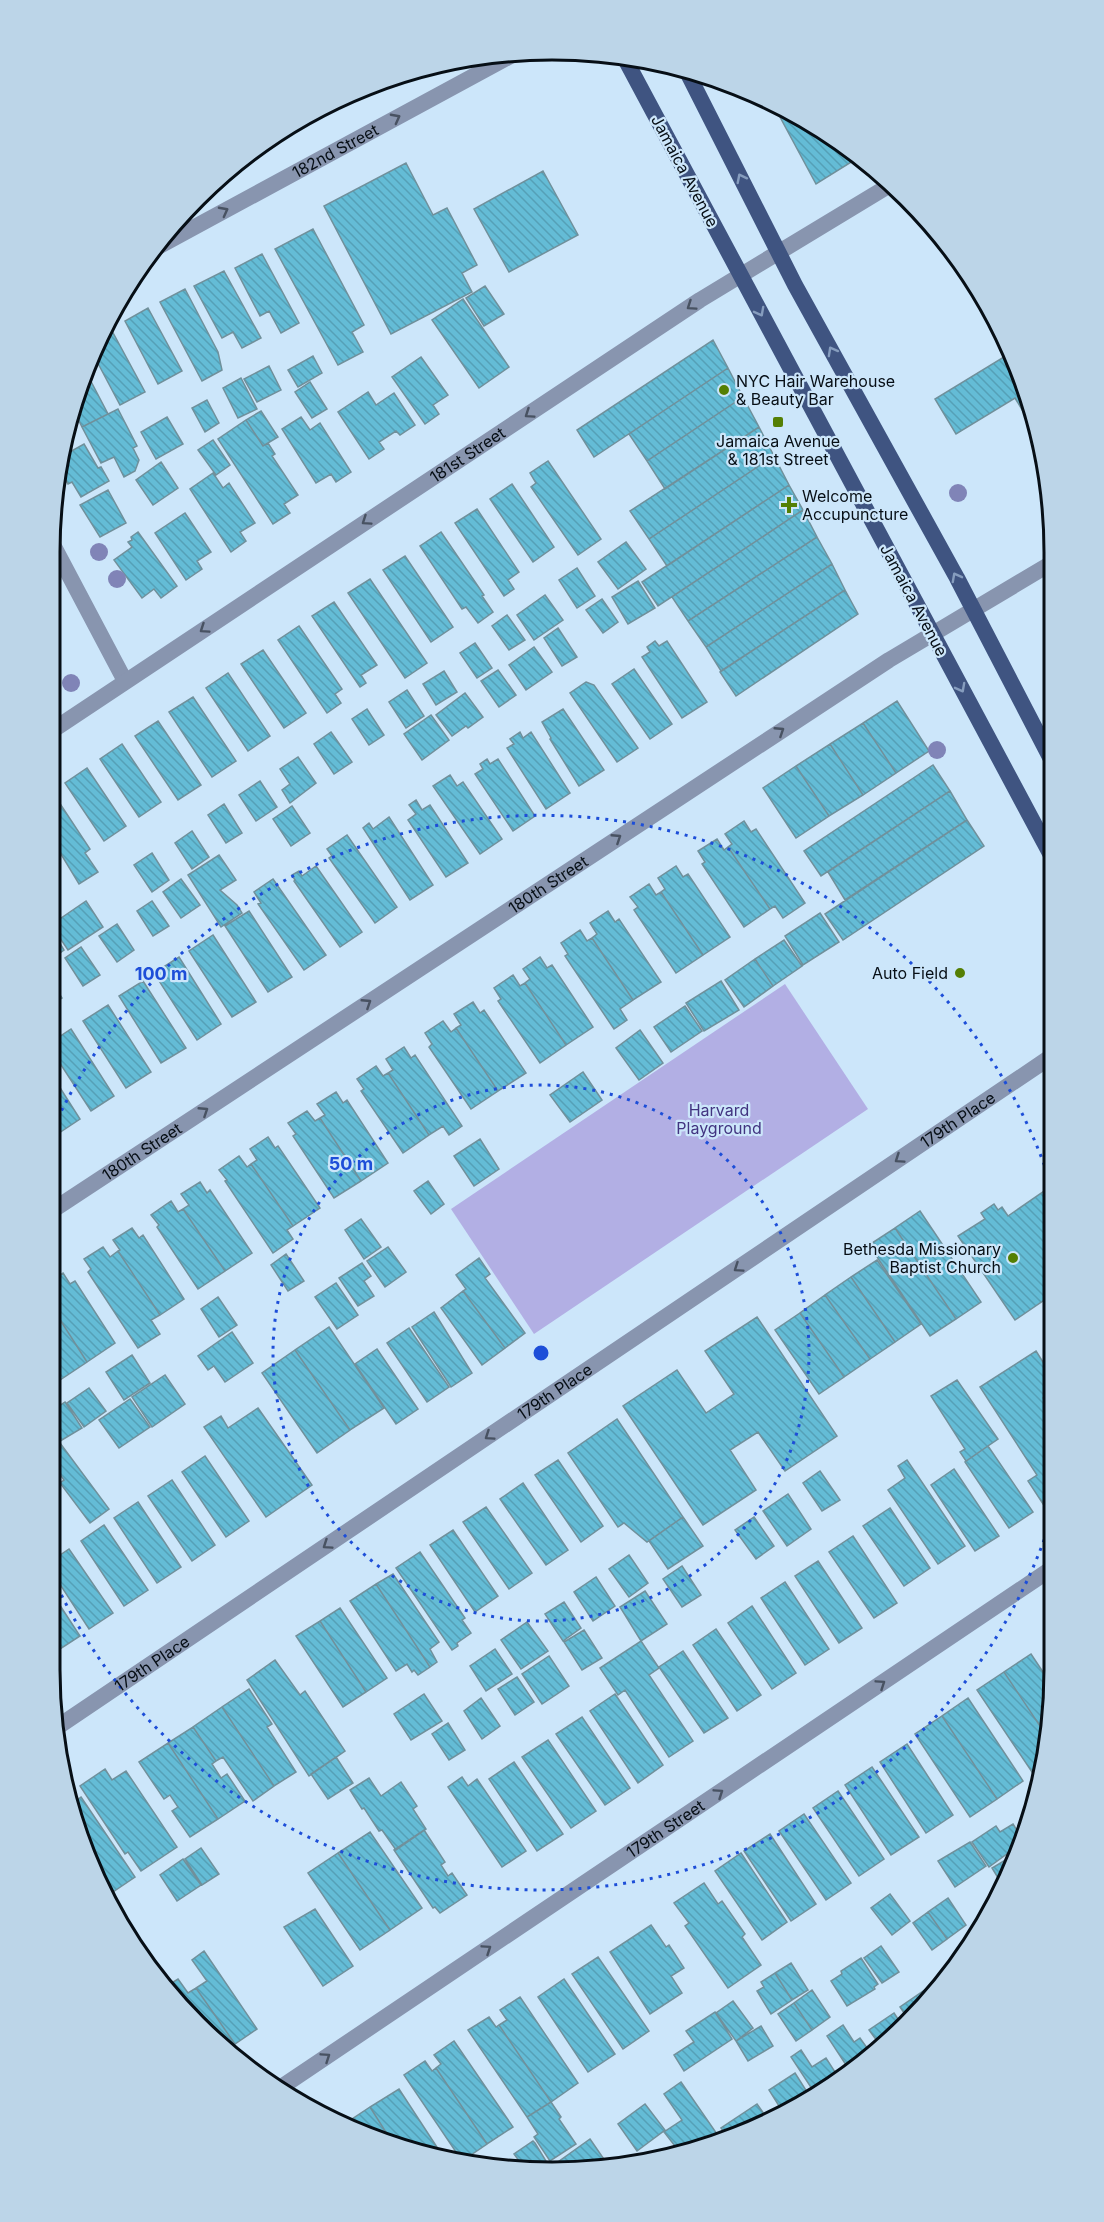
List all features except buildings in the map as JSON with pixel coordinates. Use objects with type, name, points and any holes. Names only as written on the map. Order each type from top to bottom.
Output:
[{"type":"main road","name":"Jamaica Avenue","points":[[629,66],[1044,843]]},
{"type":"main road","points":[[691,81],[778,252],[973,610],[1044,746]]},
{"type":"street","name":"182nd Street","points":[[173,239],[497,63]]},
{"type":"street","name":"181st Street","points":[[60,725],[740,274],[884,189]]},
{"type":"street","points":[[60,558],[125,681]]},
{"type":"street","name":"180th Street","points":[[60,1205],[931,633],[1044,568]]},
{"type":"street","name":"179th Place","points":[[63,1723],[1044,1061]]},
{"type":"street","name":"179th Street","points":[[286,2084],[1044,1574]]},
{"type":"green space","name":"Harvard Playground","points":[[785,984],[868,1109],[534,1334],[451,1209]]},
{"type":"place","name":"NYC Hair Warehouse & Beauty Bar","points":[[724,390]]},
{"type":"place","name":"Jamaica Avenue & 181st Street","points":[[778,422]]},
{"type":"place","name":"Welcome Accupuncture","points":[[789,505]]},
{"type":"place","name":"Auto Field","points":[[960,973]]},
{"type":"place","name":"Bethesda Missionary Baptist Church","points":[[1013,1258]]}]
